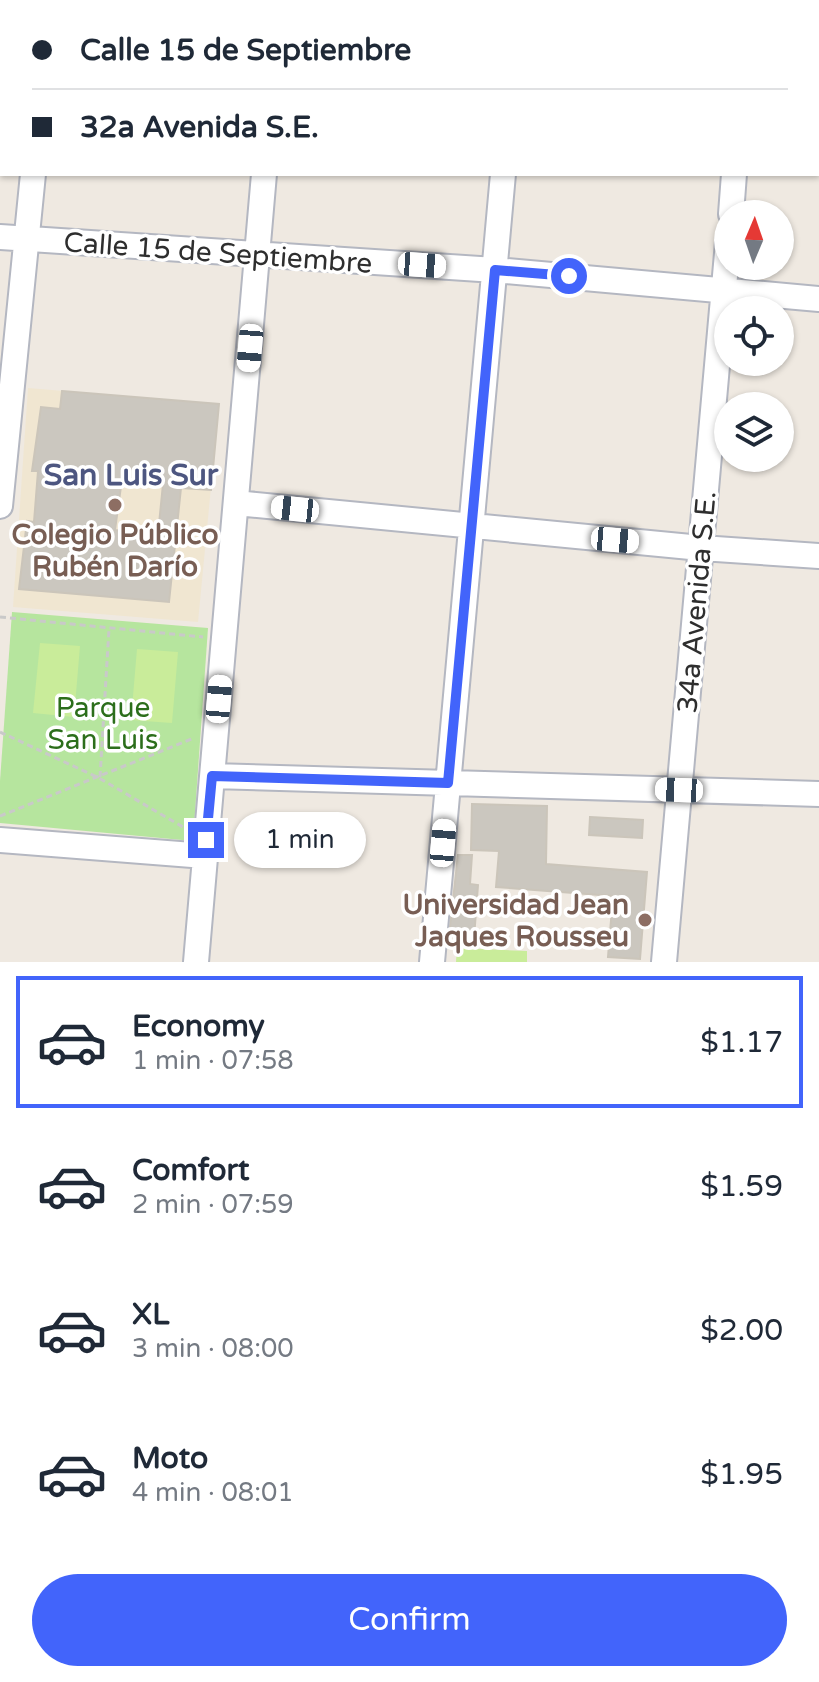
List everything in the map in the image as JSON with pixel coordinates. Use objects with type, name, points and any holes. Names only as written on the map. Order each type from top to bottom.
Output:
[{"type":"street","points":[[0,506],[33,176]]},
{"type":"street","points":[[196,962],[264,176]]},
{"type":"street","points":[[432,962],[503,176]]},
{"type":"street","points":[[732,200],[734,176]]},
{"type":"street","name":"Calle 15 de Septiembre","points":[[0,237],[495,270],[819,299]]},
{"type":"street","name":"34a Avenida S.E.","points":[[664,962],[725,280]]},
{"type":"street","points":[[236,503],[701,548],[819,556]]},
{"type":"street","points":[[212,776],[819,794]]},
{"type":"street","points":[[0,840],[206,848]]},
{"type":"path","points":[[0,617],[224,639]]},
{"type":"path","points":[[99,778],[109,629]]},
{"type":"path","points":[[0,816],[216,729]]},
{"type":"path","points":[[0,732],[99,778],[206,848]]},
{"type":"shaded area","name":"Colegio Público Rubén Darío","points":[[28,388],[219,404],[198,622],[13,607]]},
{"type":"green space","name":"Parque San Luis","points":[[12,612],[208,628],[193,841],[0,823]]},
{"type":"green space","points":[[40,643],[80,646],[74,717],[33,713]]},
{"type":"green space","points":[[137,649],[178,652],[172,723],[131,720]]},
{"type":"green space","points":[[457,948],[527,951],[527,962],[456,962]]},
{"type":"building","name":"Colegio Público Rubén Darío","points":[[62,391],[219,404],[211,490],[181,488],[169,602],[19,589],[27,521],[34,522],[38,471],[32,471],[41,407],[60,409]],"holes":[[[122,479],[163,484],[158,534],[115,530]]]},
{"type":"building","points":[[472,804],[547,806],[546,864],[647,872],[640,959],[608,957],[613,896],[496,887],[499,851],[471,850]]},
{"type":"building","points":[[590,817],[643,820],[642,838],[589,835]]},
{"type":"building","points":[[458,855],[472,855],[470,884],[478,885],[474,938],[449,936]]},
{"type":"place","name":"Colegio Público Rubén Darío","points":[[115,505]]},
{"type":"place","name":"Universidad Jean Jaques Rousseu","points":[[645,920]]},
{"type":"district","name":"San Luis Sur","points":[[131,475]]},
{"type":"route","points":[[206,840],[212,776],[448,783],[495,270],[569,276]]}]
